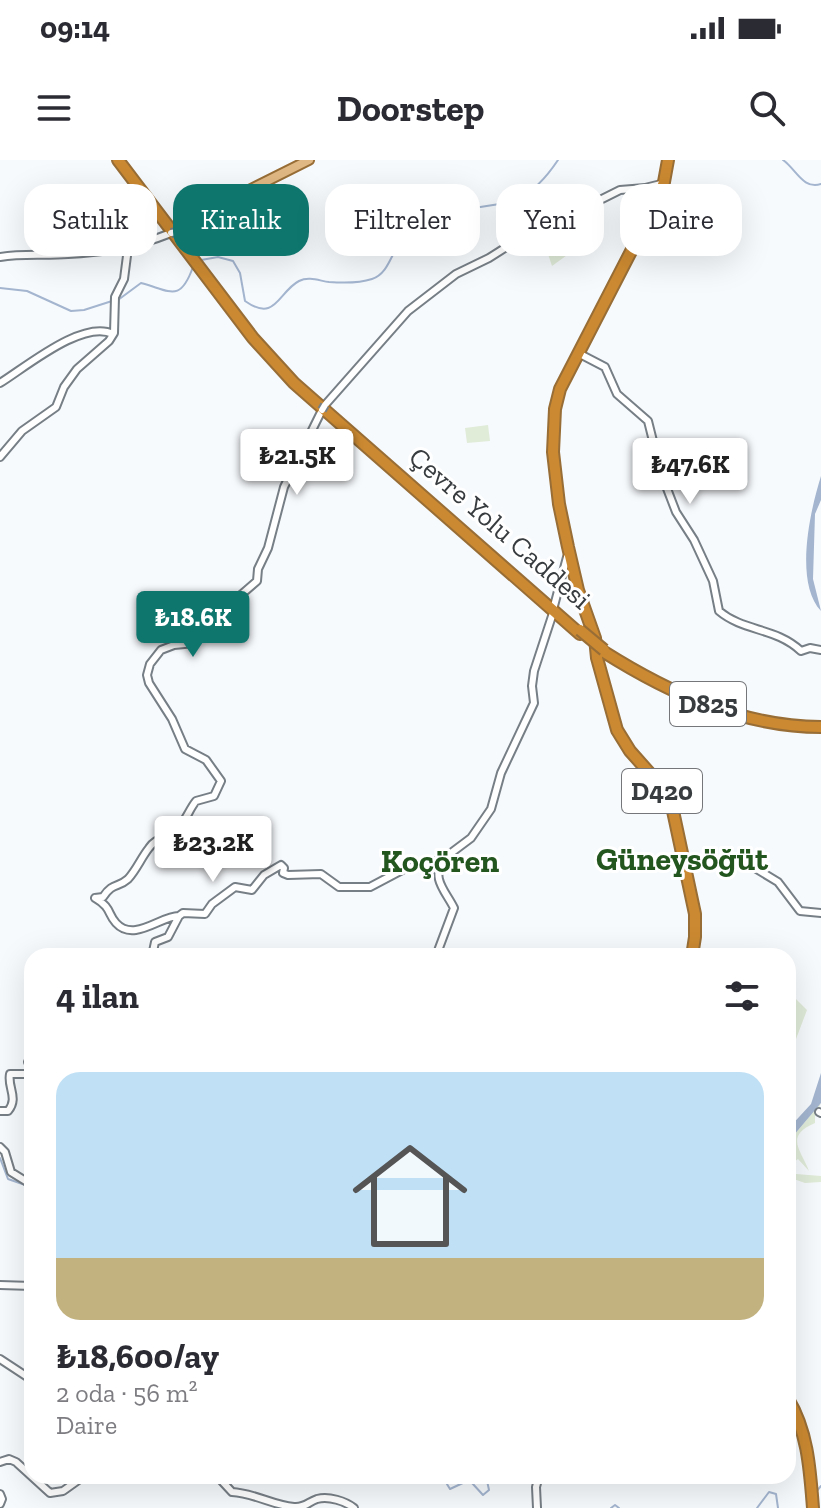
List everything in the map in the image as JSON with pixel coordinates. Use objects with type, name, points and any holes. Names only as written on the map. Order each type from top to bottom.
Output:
[{"type":"highway","name":"Çevre Yolu Caddesi","points":[[120,160],[138,184]]},
{"type":"highway","points":[[661,184],[667,160]]},
{"type":"highway","points":[[593,642],[563,526],[553,452],[556,399],[656,203],[667,160]]},
{"type":"highway","name":"Çevre Yolu Caddesi","points":[[157,210],[173,231]]},
{"type":"highway","points":[[157,212],[173,234]]},
{"type":"highway","name":"Çevre Yolu Caddesi","points":[[192,256],[274,360],[593,642],[648,678],[714,703],[758,717],[821,725]]},
{"type":"highway","points":[[593,642],[557,513],[551,430],[559,386],[627,256]]},
{"type":"highway","points":[[274,360],[370,448]]},
{"type":"highway","points":[[534,592],[593,642]]},
{"type":"highway","name":"D420","points":[[593,642],[617,730],[630,751],[656,779],[670,804],[695,914],[693,948]]},
{"type":"highway","name":"D420","points":[[593,642],[595,662],[615,729],[628,751],[657,784],[670,810],[691,909],[691,948]]},
{"type":"highway","points":[[796,1417],[807,1447],[812,1503]]},
{"type":"main road","points":[[171,232],[192,226],[239,195],[309,160]]},
{"type":"street","points":[[567,557],[534,671],[534,703],[506,761],[491,809],[471,838],[443,859],[404,869],[377,885],[362,888],[339,887],[321,874],[288,875],[283,873],[281,865],[264,875],[252,890],[231,889],[205,914],[170,916],[146,928],[129,929],[116,923],[107,906],[95,898],[103,897],[111,886],[126,881],[142,863],[152,844],[173,833],[185,822],[196,801],[214,796],[221,781],[206,760],[185,749],[172,719],[149,683],[148,671],[161,650],[195,643],[212,620],[257,581],[284,487],[323,407],[410,309],[456,274],[492,256],[558,214],[582,209],[620,190]]},
{"type":"street","points":[[157,237],[171,232]]},
{"type":"street","points":[[0,257],[24,253]]},
{"type":"street","points":[[0,457],[22,431],[56,407],[64,387],[77,369],[98,353],[113,334],[115,300],[124,279],[127,256]]},
{"type":"street","points":[[0,383],[77,335],[104,331],[113,334]]},
{"type":"street","points":[[578,353],[605,367],[617,394],[648,421],[662,477],[676,512],[694,540],[713,581],[719,611],[741,624],[787,638],[801,651],[810,648],[821,650]]},
{"type":"street","points":[[439,948],[454,908],[438,879],[437,872],[443,859]]},
{"type":"street","points":[[684,863],[745,862],[778,882],[800,911],[821,913]]},
{"type":"street","points":[[154,948],[155,942],[168,937],[179,916]]},
{"type":"street","points":[[0,1111],[8,1111],[12,1106],[14,1092],[9,1081],[10,1074],[24,1074]]},
{"type":"street","points":[[0,1147],[5,1152],[11,1172],[24,1180]]},
{"type":"street","points":[[0,1285],[24,1286]]},
{"type":"street","points":[[0,1359],[24,1375]]},
{"type":"street","points":[[0,1462],[9,1459],[24,1469]]},
{"type":"street","points":[[40,1484],[50,1493],[63,1491],[73,1484]]},
{"type":"street","points":[[225,1484],[232,1492],[250,1494],[279,1505],[304,1507],[321,1499],[342,1501],[354,1508]]},
{"type":"street","points":[[537,1505],[538,1484]]},
{"type":"street","points":[[0,1494],[0,1504]]},
{"type":"green space","points":[[549,256],[566,256],[552,266]]},
{"type":"green space","points":[[488,425],[490,441],[467,443],[465,428]]},
{"type":"green space","points":[[796,999],[807,1010],[796,1039]]},
{"type":"green space","points":[[821,1103],[815,1123],[797,1138],[809,1171],[798,1159],[796,1161],[796,1133]]},
{"type":"green space","points":[[796,1174],[821,1176],[821,1182],[796,1180]]},
{"type":"water","points":[[821,476],[821,500],[815,514],[813,579],[821,611],[808,583],[806,565],[809,526]]},
{"type":"water","points":[[821,1073],[821,1103],[796,1133],[796,1120],[811,1104]]},
{"type":"waterway","points":[[201,260],[218,257],[233,261],[240,273],[245,301],[264,309],[276,303],[299,281],[311,279],[345,283],[372,279],[386,268],[401,241],[426,220],[447,212],[519,198],[538,185],[558,160]]},
{"type":"waterway","points":[[783,160],[804,181],[821,184]]},
{"type":"waterway","points":[[118,300],[141,283],[167,291],[179,290],[193,267]]},
{"type":"waterway","points":[[0,288],[27,291],[71,311],[112,301]]},
{"type":"waterway","points":[[0,1158],[8,1179],[24,1185]]},
{"type":"waterway","points":[[447,1484],[450,1489],[461,1484]]},
{"type":"waterway","points":[[473,1484],[483,1495],[489,1490],[488,1484]]},
{"type":"waterway","points":[[816,1492],[821,1486]]},
{"type":"waterway","points":[[533,1489],[535,1502]]},
{"type":"waterway","points":[[757,1508],[769,1492],[776,1494],[778,1508]]},
{"type":"waterway","points":[[611,1508],[615,1505],[619,1508]]},
{"type":"district","name":"Güneysöğüt","points":[[682,859]]},
{"type":"district","name":"Koçören","points":[[440,861]]}]
